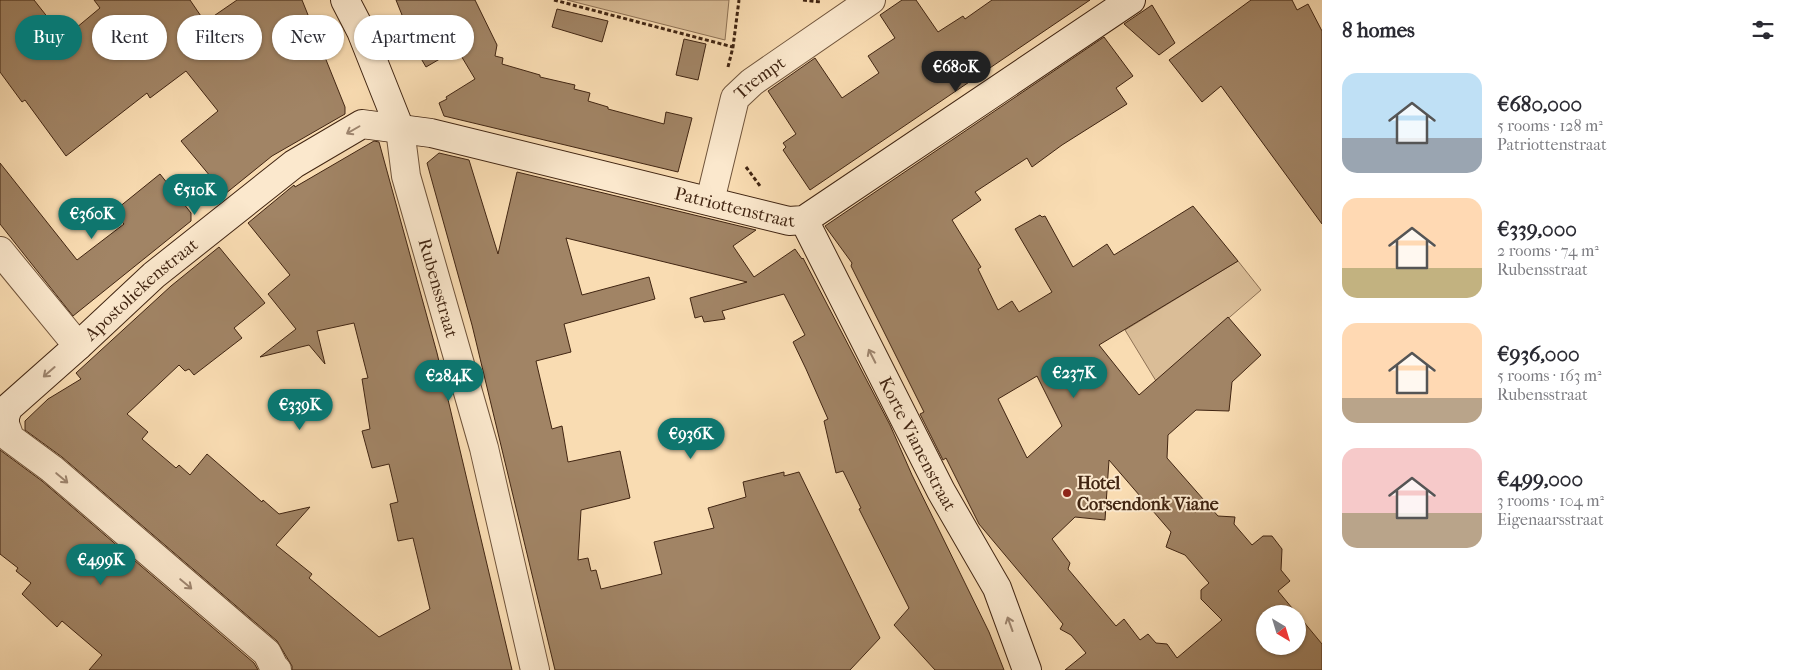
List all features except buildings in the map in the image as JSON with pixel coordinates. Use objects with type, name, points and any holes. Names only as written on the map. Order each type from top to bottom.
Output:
[{"type":"street","name":"Rubensstraat","points":[[346,0],[361,31],[400,129],[406,176],[484,448],[535,670]]},
{"type":"street","name":"Trempt","points":[[710,201],[735,98],[752,82],[871,0]]},
{"type":"street","name":"Patriottenstraat","points":[[400,129],[440,135],[789,221],[804,220],[1131,0]]},
{"type":"street","name":"Apostoliekenstraat","points":[[277,670],[267,652],[52,469],[10,438],[5,424],[5,416],[8,408],[154,275],[294,164],[362,124],[400,129]]},
{"type":"street","name":"Korte Vianenstraat","points":[[804,220],[933,475],[997,588],[1027,670]]},
{"type":"street","points":[[0,251],[78,346]]},
{"type":"path","points":[[554,0],[733,47]]},
{"type":"shaded area","points":[[567,0],[729,0],[725,40]]},
{"type":"shaded area","points":[[1238,261],[1261,290],[1156,381],[1125,330]]},
{"type":"place","name":"Hotel Corsendonk Viane","points":[[1067,493]]}]
